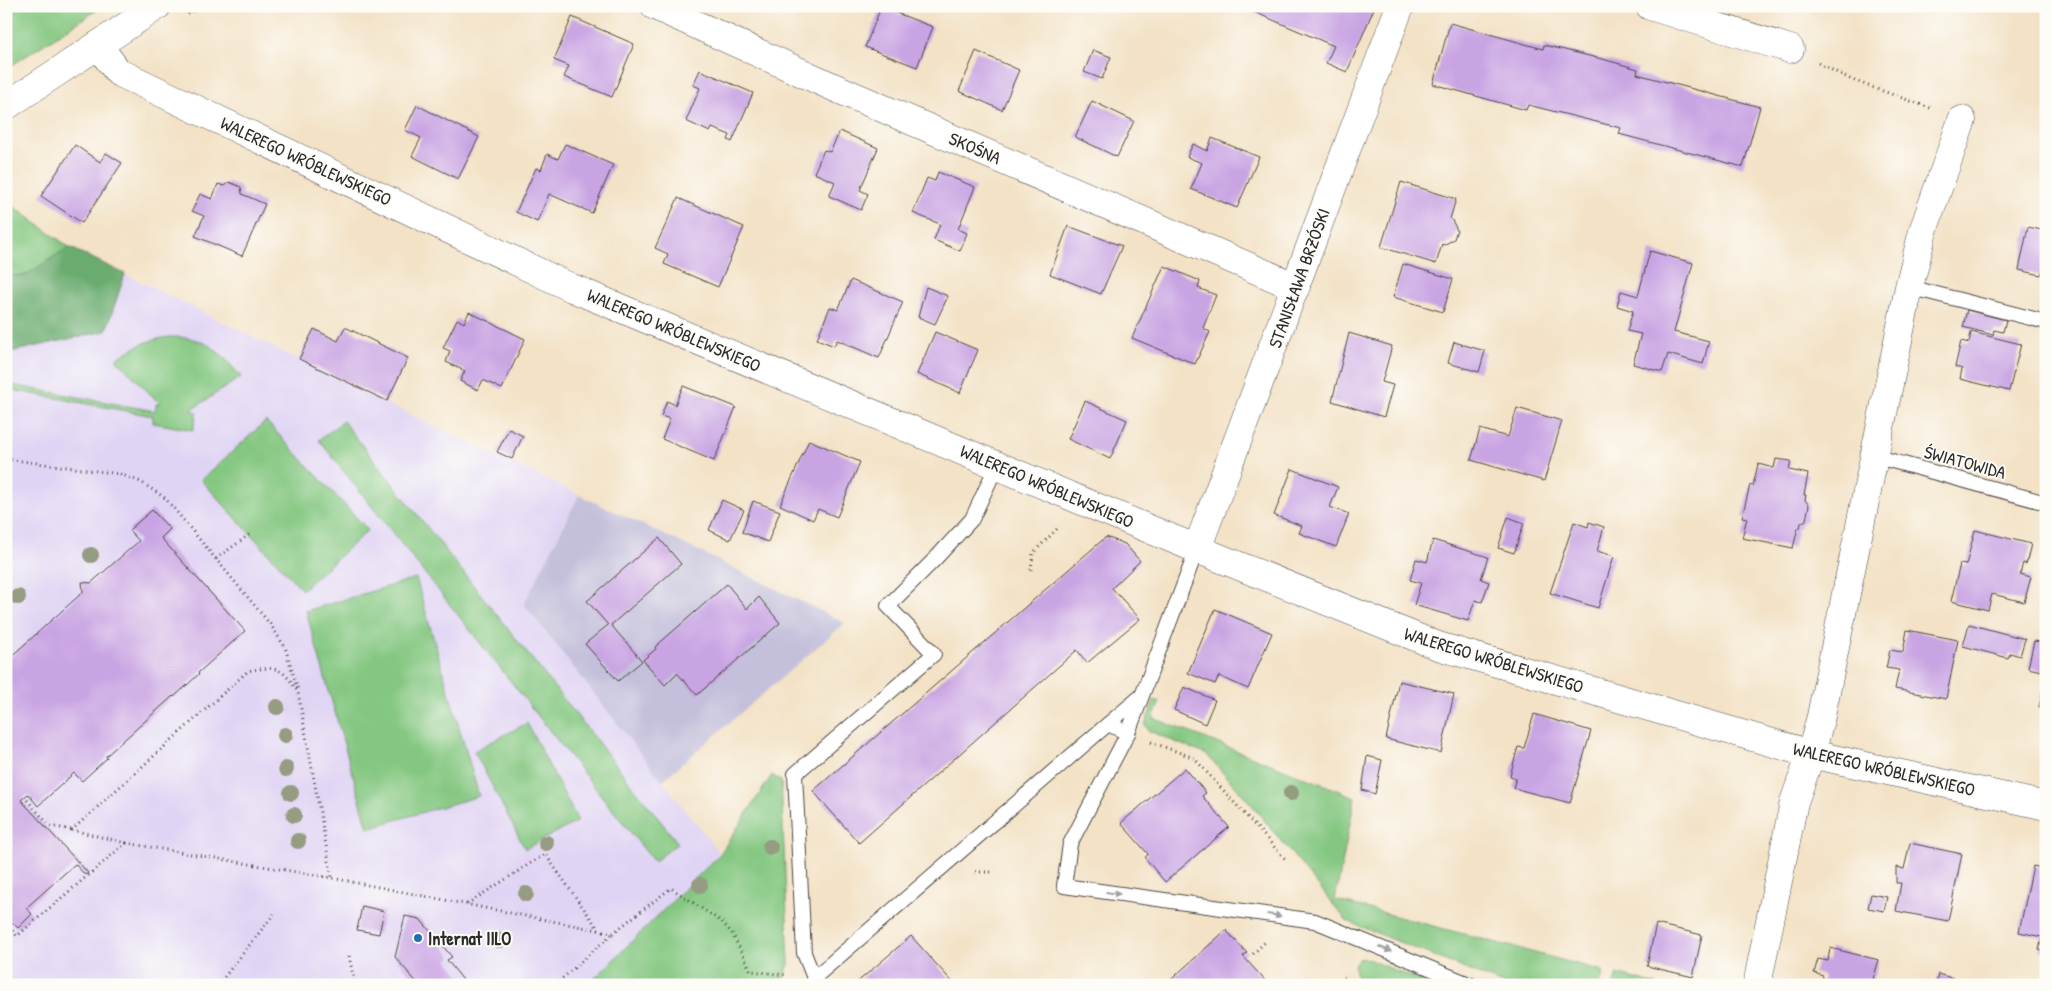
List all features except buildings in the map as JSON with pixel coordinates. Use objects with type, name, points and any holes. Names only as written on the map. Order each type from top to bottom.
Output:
[{"type":"street","points":[[6,106],[157,6]]},
{"type":"street","name":"SKOŚNA","points":[[656,6],[831,86],[1296,287]]},
{"type":"street","name":"STANISŁAWA BRZÓSKI","points":[[1197,549],[1400,6]]},
{"type":"street","points":[[1650,6],[1790,49]]},
{"type":"street","name":"WALEREGO WRÓBLEWSKIEGO","points":[[98,45],[118,72],[572,288],[1197,549],[1438,646],[1811,754],[2046,806]]},
{"type":"street","points":[[1757,985],[1794,802],[1811,754],[1821,716],[1874,456],[1923,232],[1962,120]]},
{"type":"lane","points":[[1910,287],[2046,322]]},
{"type":"lane","name":"ŚWIATOWIDA","points":[[1874,456],[2046,503]]},
{"type":"lane","points":[[997,465],[972,519],[888,606],[934,654],[795,774],[804,953],[814,978],[1141,696]]},
{"type":"lane","points":[[1197,549],[1128,733],[1070,844],[1064,886],[1315,921],[1471,985]]},
{"type":"lane","points":[[1108,724],[1128,733]]},
{"type":"path","points":[[1790,49],[1852,80],[1962,120]]},
{"type":"path","points":[[6,459],[120,474],[141,482],[165,498],[266,620],[285,647],[294,671],[332,878]]},
{"type":"path","points":[[1031,570],[1033,553],[1084,502]]},
{"type":"path","points":[[216,559],[250,534]]},
{"type":"path","points":[[72,830],[248,671],[266,667],[286,674],[298,692]]},
{"type":"path","points":[[1180,753],[1194,758],[1287,861]]},
{"type":"path","points":[[27,800],[50,826],[126,843],[332,878],[613,933]]},
{"type":"path","points":[[6,923],[17,936],[126,843]]},
{"type":"path","points":[[466,904],[545,854],[600,930]]},
{"type":"path","points":[[555,985],[613,933],[671,888],[722,922],[732,933],[751,971],[814,978]]},
{"type":"path","points":[[218,985],[274,914]]},
{"type":"path","points":[[350,956],[355,985]]},
{"type":"path","points":[[1337,985],[1348,975]]},
{"type":"shaded area","points":[[125,274],[411,415],[579,495],[524,604],[720,854],[588,985],[6,985],[6,353],[106,331]]},
{"type":"shaded area","points":[[579,495],[845,623],[662,781],[524,604]]},
{"type":"green space","points":[[6,6],[103,6],[6,69]]},
{"type":"green space","points":[[6,201],[69,247],[26,275],[6,276]]},
{"type":"green space","points":[[69,247],[125,274],[106,331],[6,353],[6,276],[26,275]]},
{"type":"green space","points":[[169,337],[193,339],[211,346],[226,359],[241,377],[191,410],[197,412],[193,430],[153,423],[153,416],[6,389],[6,384],[155,411],[156,404],[160,404],[116,359],[141,345]]},
{"type":"green space","points":[[266,421],[368,530],[302,590],[201,480]]},
{"type":"green space","points":[[343,421],[678,843],[654,862],[319,440]]},
{"type":"green space","points":[[416,578],[479,796],[368,828],[306,611]]},
{"type":"green space","points":[[1154,700],[1160,702],[1153,718],[1355,797],[1335,900],[1603,971],[1600,985],[1505,985],[1347,921],[1251,804],[1207,755],[1149,731],[1145,725]]},
{"type":"green space","points":[[527,723],[578,821],[525,849],[474,751]]},
{"type":"green space","points":[[772,775],[781,781],[789,964],[781,985],[588,985],[720,854]]},
{"type":"green space","points":[[1362,958],[1431,985],[1361,985],[1354,966]]},
{"type":"green space","points":[[1617,974],[1657,985],[1614,985]]},
{"type":"place","name":"Internat IILO","points":[[418,938]]}]
